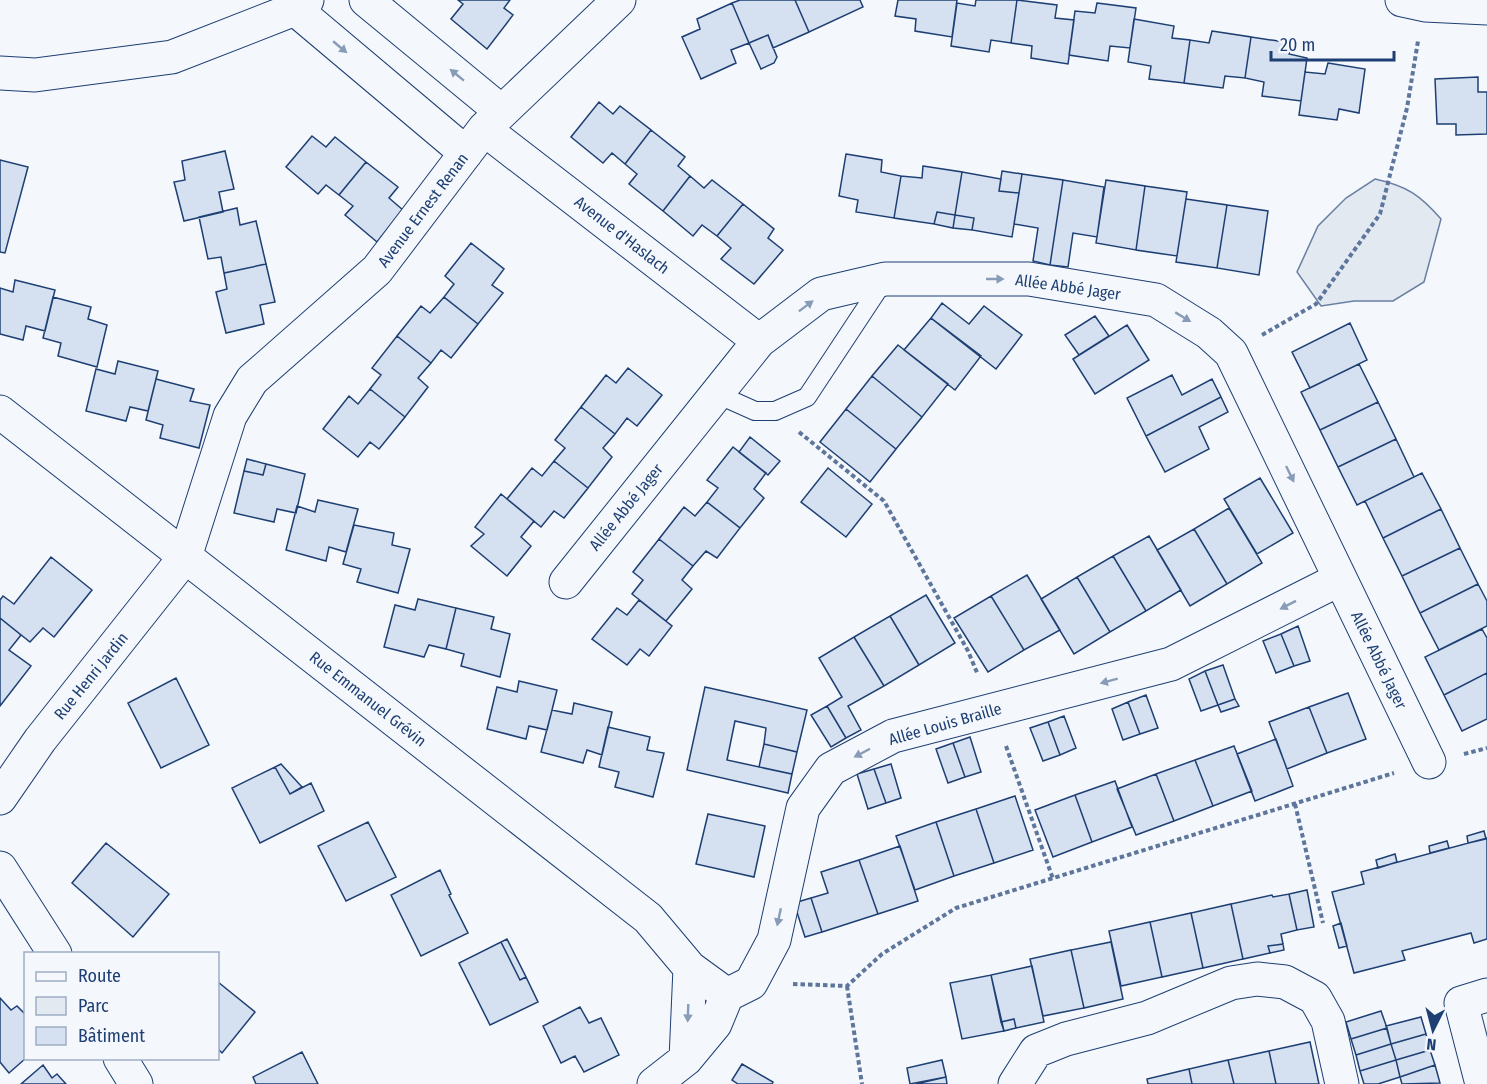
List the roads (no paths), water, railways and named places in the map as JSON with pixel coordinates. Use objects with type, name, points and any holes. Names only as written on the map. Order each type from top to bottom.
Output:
[{"type":"street","name":"Avenue d'Haslach","points":[[366,0],[484,131]]},
{"type":"street","name":"Avenue Ernest Renan","points":[[185,557],[230,416],[252,380],[378,270],[484,131],[619,0]]},
{"type":"street","points":[[1413,2],[1487,8]]},
{"type":"street","name":"Avenue d'Haslach","points":[[297,3],[484,131],[759,341]]},
{"type":"street","points":[[0,74],[35,75],[172,57],[297,3]]},
{"type":"street","name":"Allée Abbé Jager","points":[[566,582],[759,341],[821,294],[885,279],[1029,279],[1156,300],[1209,333],[1231,353],[1429,762]]},
{"type":"street","name":"Rue Emmanuel Grévin","points":[[0,412],[648,918],[690,968],[739,989]]},
{"type":"street","name":"Rue Henri Jardin","points":[[0,798],[40,740],[185,557]]},
{"type":"street","name":"Allée Louis Braille","points":[[654,1084],[686,1059],[715,1024],[774,940],[803,808],[831,769],[893,736],[1171,664],[1340,579]]},
{"type":"street","points":[[0,868],[54,952]]},
{"type":"street","points":[[686,1059],[690,968]]},
{"type":"street","points":[[1014,1084],[1036,1051],[1066,1039],[1147,1018],[1231,983],[1257,979],[1285,982],[1315,998],[1328,1021],[1342,1084]]},
{"type":"street","points":[[1482,1084],[1461,1003],[1487,995]]},
{"type":"street","points":[[121,1060],[135,1084]]},
{"type":"lane","points":[[717,394],[755,411],[775,411],[807,397],[885,279]]}]
